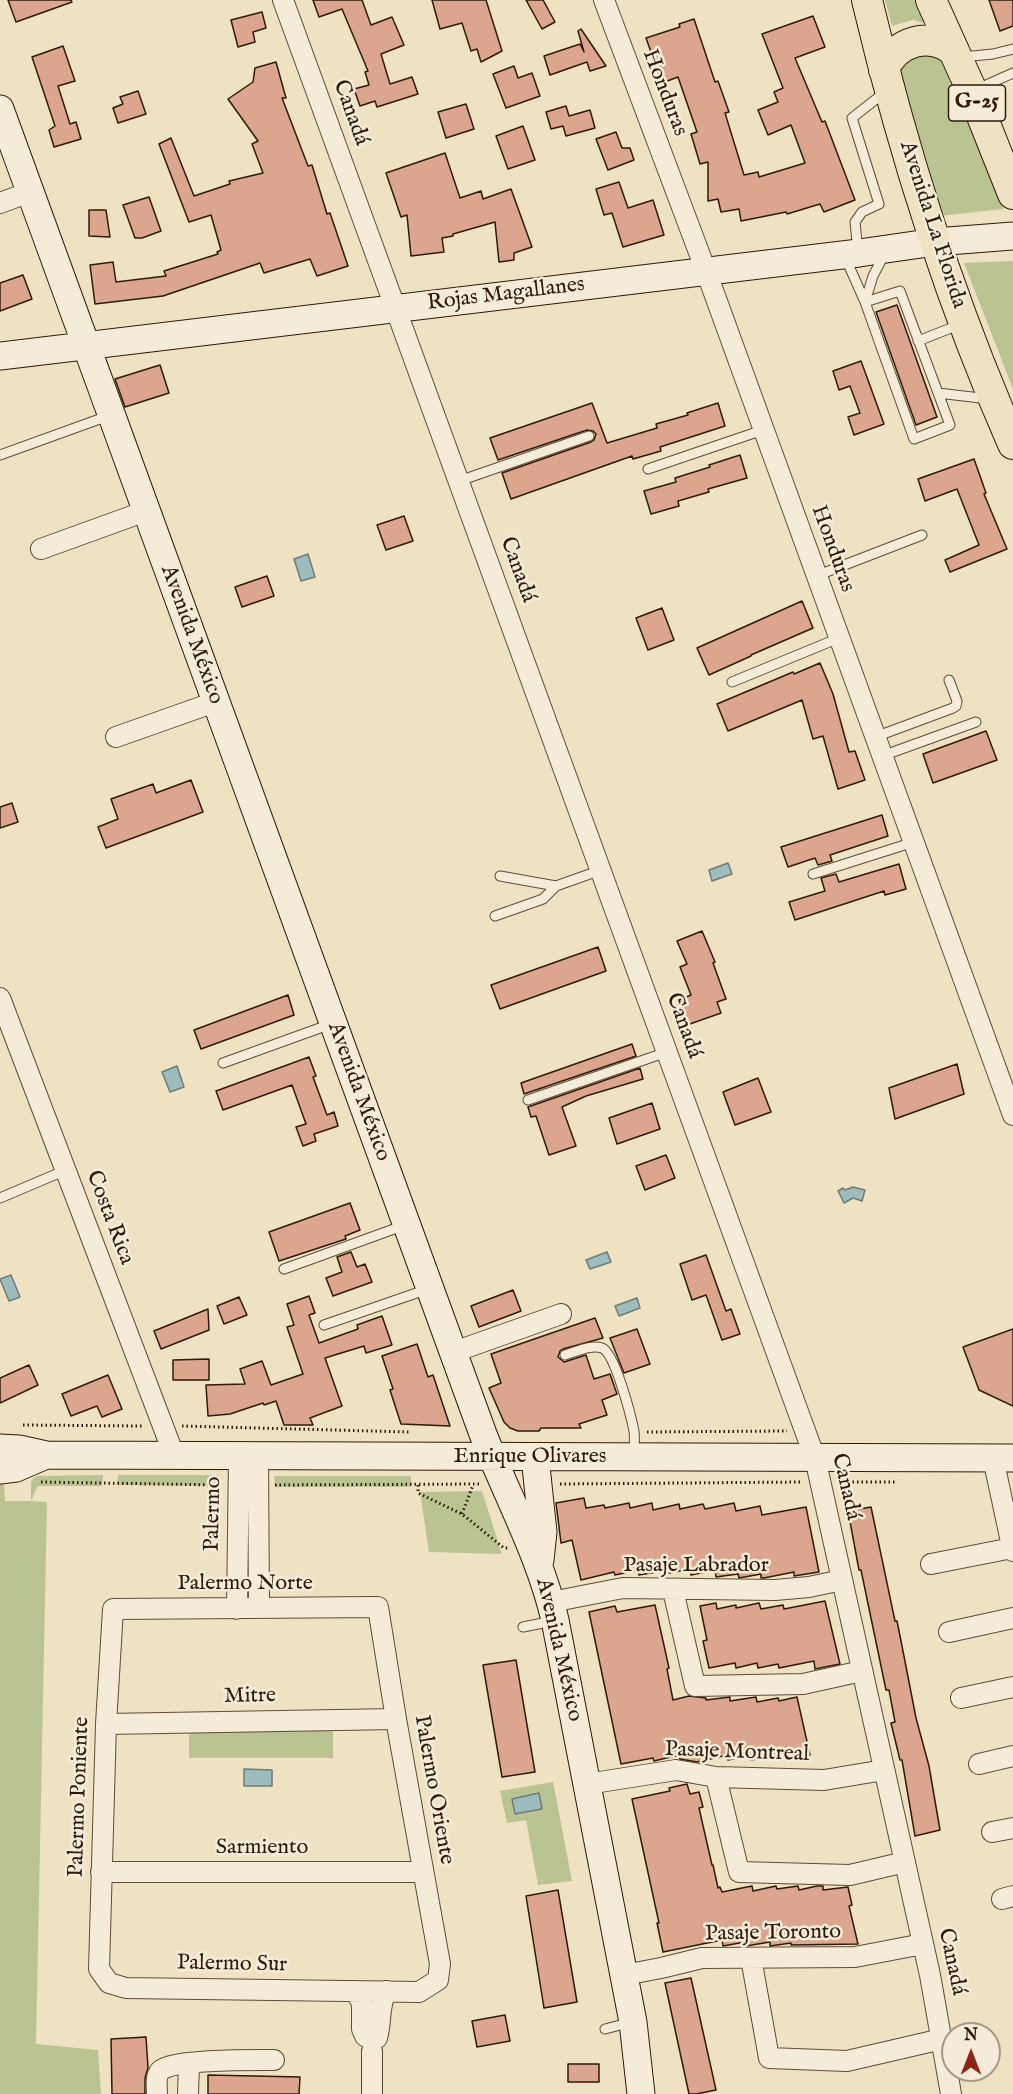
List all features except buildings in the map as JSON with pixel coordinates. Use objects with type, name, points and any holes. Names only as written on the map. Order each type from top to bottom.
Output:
[{"type":"main road","name":"Avenida La Florida","points":[[867,0],[886,80],[935,242],[962,318],[1003,402],[1011,447]]},
{"type":"main road","name":"G-25","points":[[934,4],[1013,194]]},
{"type":"main road","points":[[886,80],[893,55],[902,47],[914,42],[932,41],[944,45],[956,55]]},
{"type":"main road","name":"Avenida México","points":[[0,109],[492,1456],[536,1557],[553,1611],[588,1784],[633,2022],[640,2094]]},
{"type":"main road","name":"Rojas Magallanes","points":[[0,356],[935,242],[1013,236]]},
{"type":"main road","name":"Enrique Olivares","points":[[0,1448],[19,1449],[46,1455],[634,1457],[818,1470],[1003,1458]]},
{"type":"main road","name":"Enrique Olivares","points":[[0,1470],[16,1468],[46,1455]]},
{"type":"main road","points":[[535,1457],[543,1532],[536,1557]]},
{"type":"street","name":"Canadá","points":[[284,0],[818,1470],[941,2034]]},
{"type":"street","name":"Honduras","points":[[604,0],[706,271],[1013,1115]]},
{"type":"street","points":[[0,203],[30,192]]},
{"type":"street","points":[[41,549],[146,511]]},
{"type":"street","points":[[116,737],[215,702]]},
{"type":"street","name":"Costa Rica","points":[[1,1005],[174,1455]]},
{"type":"street","points":[[454,1352],[561,1314]]},
{"type":"street","name":"Palermo","points":[[248,1456],[259,1608]]},
{"type":"street","name":"Palermo","points":[[237,1609],[248,1456]]},
{"type":"street","points":[[931,1564],[1013,1549],[1003,1458]]},
{"type":"street","name":"Pasaje Labrador","points":[[553,1611],[623,1588],[775,1590],[809,1587],[842,1580]]},
{"type":"street","points":[[673,1590],[695,1686],[803,1684],[862,1671]]},
{"type":"street","name":"Palermo Norte","points":[[113,1610],[378,1607]]},
{"type":"street","name":"Palermo Oriente","points":[[378,1607],[440,1964],[438,1980]]},
{"type":"street","name":"Palermo Poniente","points":[[109,1983],[99,1969],[106,1724],[113,1610]]},
{"type":"street","points":[[949,1632],[1013,1618]]},
{"type":"street","points":[[961,1698],[1013,1687]]},
{"type":"street","name":"Mitre","points":[[106,1724],[396,1719]]},
{"type":"street","points":[[979,1764],[1013,1756]]},
{"type":"street","name":"Pasaje Montreal","points":[[588,1784],[676,1770],[716,1778],[824,1780],[884,1770]]},
{"type":"street","points":[[716,1778],[739,1872],[850,1875],[905,1862]]},
{"type":"street","points":[[992,1832],[1013,1827]]},
{"type":"street","name":"Sarmiento","points":[[101,1872],[423,1872]]},
{"type":"street","name":"Pasaje Toronto","points":[[624,1975],[702,1958],[855,1957],[923,1944]]},
{"type":"street","points":[[751,1958],[769,2058],[847,2061],[941,2039]]},
{"type":"street","name":"Palermo Sur","points":[[109,1983],[126,1988],[419,1992],[438,1980]]},
{"type":"street","points":[[356,1991],[362,2003],[364,2036],[372,2040],[377,2038],[380,2028],[380,2004],[386,1991]]},
{"type":"street","points":[[372,2052],[372,2094]]},
{"type":"street","points":[[157,2094],[158,2075],[162,2069],[177,2064],[274,2060]]},
{"type":"street","points":[[188,2094],[189,2065]]},
{"type":"lane","points":[[956,55],[993,54],[1013,50]]},
{"type":"lane","points":[[972,92],[1013,73]]},
{"type":"lane","points":[[865,302],[900,291],[950,425],[914,439],[865,302],[851,254],[855,222],[862,212],[879,204],[852,118],[886,80]]},
{"type":"lane","points":[[865,302],[873,276],[887,249]]},
{"type":"lane","points":[[918,340],[951,328],[962,318]]},
{"type":"lane","points":[[938,393],[1003,402]]},
{"type":"lane","points":[[0,455],[110,415]]},
{"type":"lane","points":[[648,469],[764,430]]},
{"type":"lane","points":[[459,481],[589,436]]},
{"type":"lane","points":[[816,576],[922,535]]},
{"type":"lane","points":[[732,682],[839,638]]},
{"type":"lane","points":[[875,737],[956,706],[957,701],[949,680]]},
{"type":"lane","points":[[882,756],[976,722]]},
{"type":"lane","points":[[813,874],[914,842]]},
{"type":"lane","points":[[495,916],[543,899],[556,886],[601,870]]},
{"type":"lane","points":[[500,876],[556,886]]},
{"type":"lane","points":[[223,1063],[333,1023]]},
{"type":"lane","points":[[528,1100],[667,1052]]},
{"type":"lane","points":[[0,1198],[66,1170]]},
{"type":"lane","points":[[284,1269],[407,1225]]},
{"type":"lane","points":[[324,1325],[430,1288]]},
{"type":"lane","points":[[565,1355],[592,1347],[606,1350],[619,1376],[634,1432],[634,1457]]},
{"type":"lane","points":[[523,1627],[553,1611]]},
{"type":"lane","points":[[605,2029],[633,2022]]},
{"type":"path","points":[[20,1425],[412,1432]]},
{"type":"path","points":[[538,1484],[818,1470],[904,1482]]},
{"type":"path","points":[[462,1514],[473,1484],[505,1484]]},
{"type":"path","points":[[417,1485],[418,1493],[462,1514],[504,1548],[536,1557]]},
{"type":"green space","points":[[885,0],[919,0],[931,25],[913,20],[892,26]]},
{"type":"green space","points":[[905,55],[944,56],[1003,209],[939,216],[898,74]]},
{"type":"green space","points":[[1013,261],[1013,389],[964,263]]},
{"type":"green space","points":[[103,1475],[102,1486],[38,1486],[31,1501],[31,1481],[37,1476]]},
{"type":"green space","points":[[118,1475],[219,1475],[220,1486],[117,1485]]},
{"type":"green space","points":[[274,1476],[411,1476],[411,1487],[275,1487]]},
{"type":"green space","points":[[0,1483],[4,1485],[5,1501],[47,1502],[36,2044],[98,2050],[101,2094],[0,2094]]},
{"type":"green space","points":[[482,1491],[502,1554],[429,1552],[420,1492]]},
{"type":"green space","points":[[189,1728],[333,1728],[333,1758],[189,1758]]},
{"type":"green space","points":[[553,1782],[572,1881],[538,1885],[526,1820],[507,1823],[500,1791]]},
{"type":"water","points":[[308,554],[315,577],[301,581],[294,559]]},
{"type":"water","points":[[728,863],[732,874],[712,881],[709,870]]},
{"type":"water","points":[[177,1066],[184,1087],[170,1092],[162,1072]]},
{"type":"water","points":[[853,1187],[865,1190],[862,1201],[853,1198],[844,1203],[838,1191]]},
{"type":"water","points":[[607,1252],[611,1262],[590,1269],[586,1260]]},
{"type":"water","points":[[11,1275],[20,1297],[9,1301],[0,1279]]},
{"type":"water","points":[[637,1298],[640,1308],[619,1316],[615,1306]]},
{"type":"water","points":[[244,1769],[272,1770],[272,1786],[244,1786]]},
{"type":"water","points":[[539,1793],[542,1809],[515,1814],[512,1799]]}]
